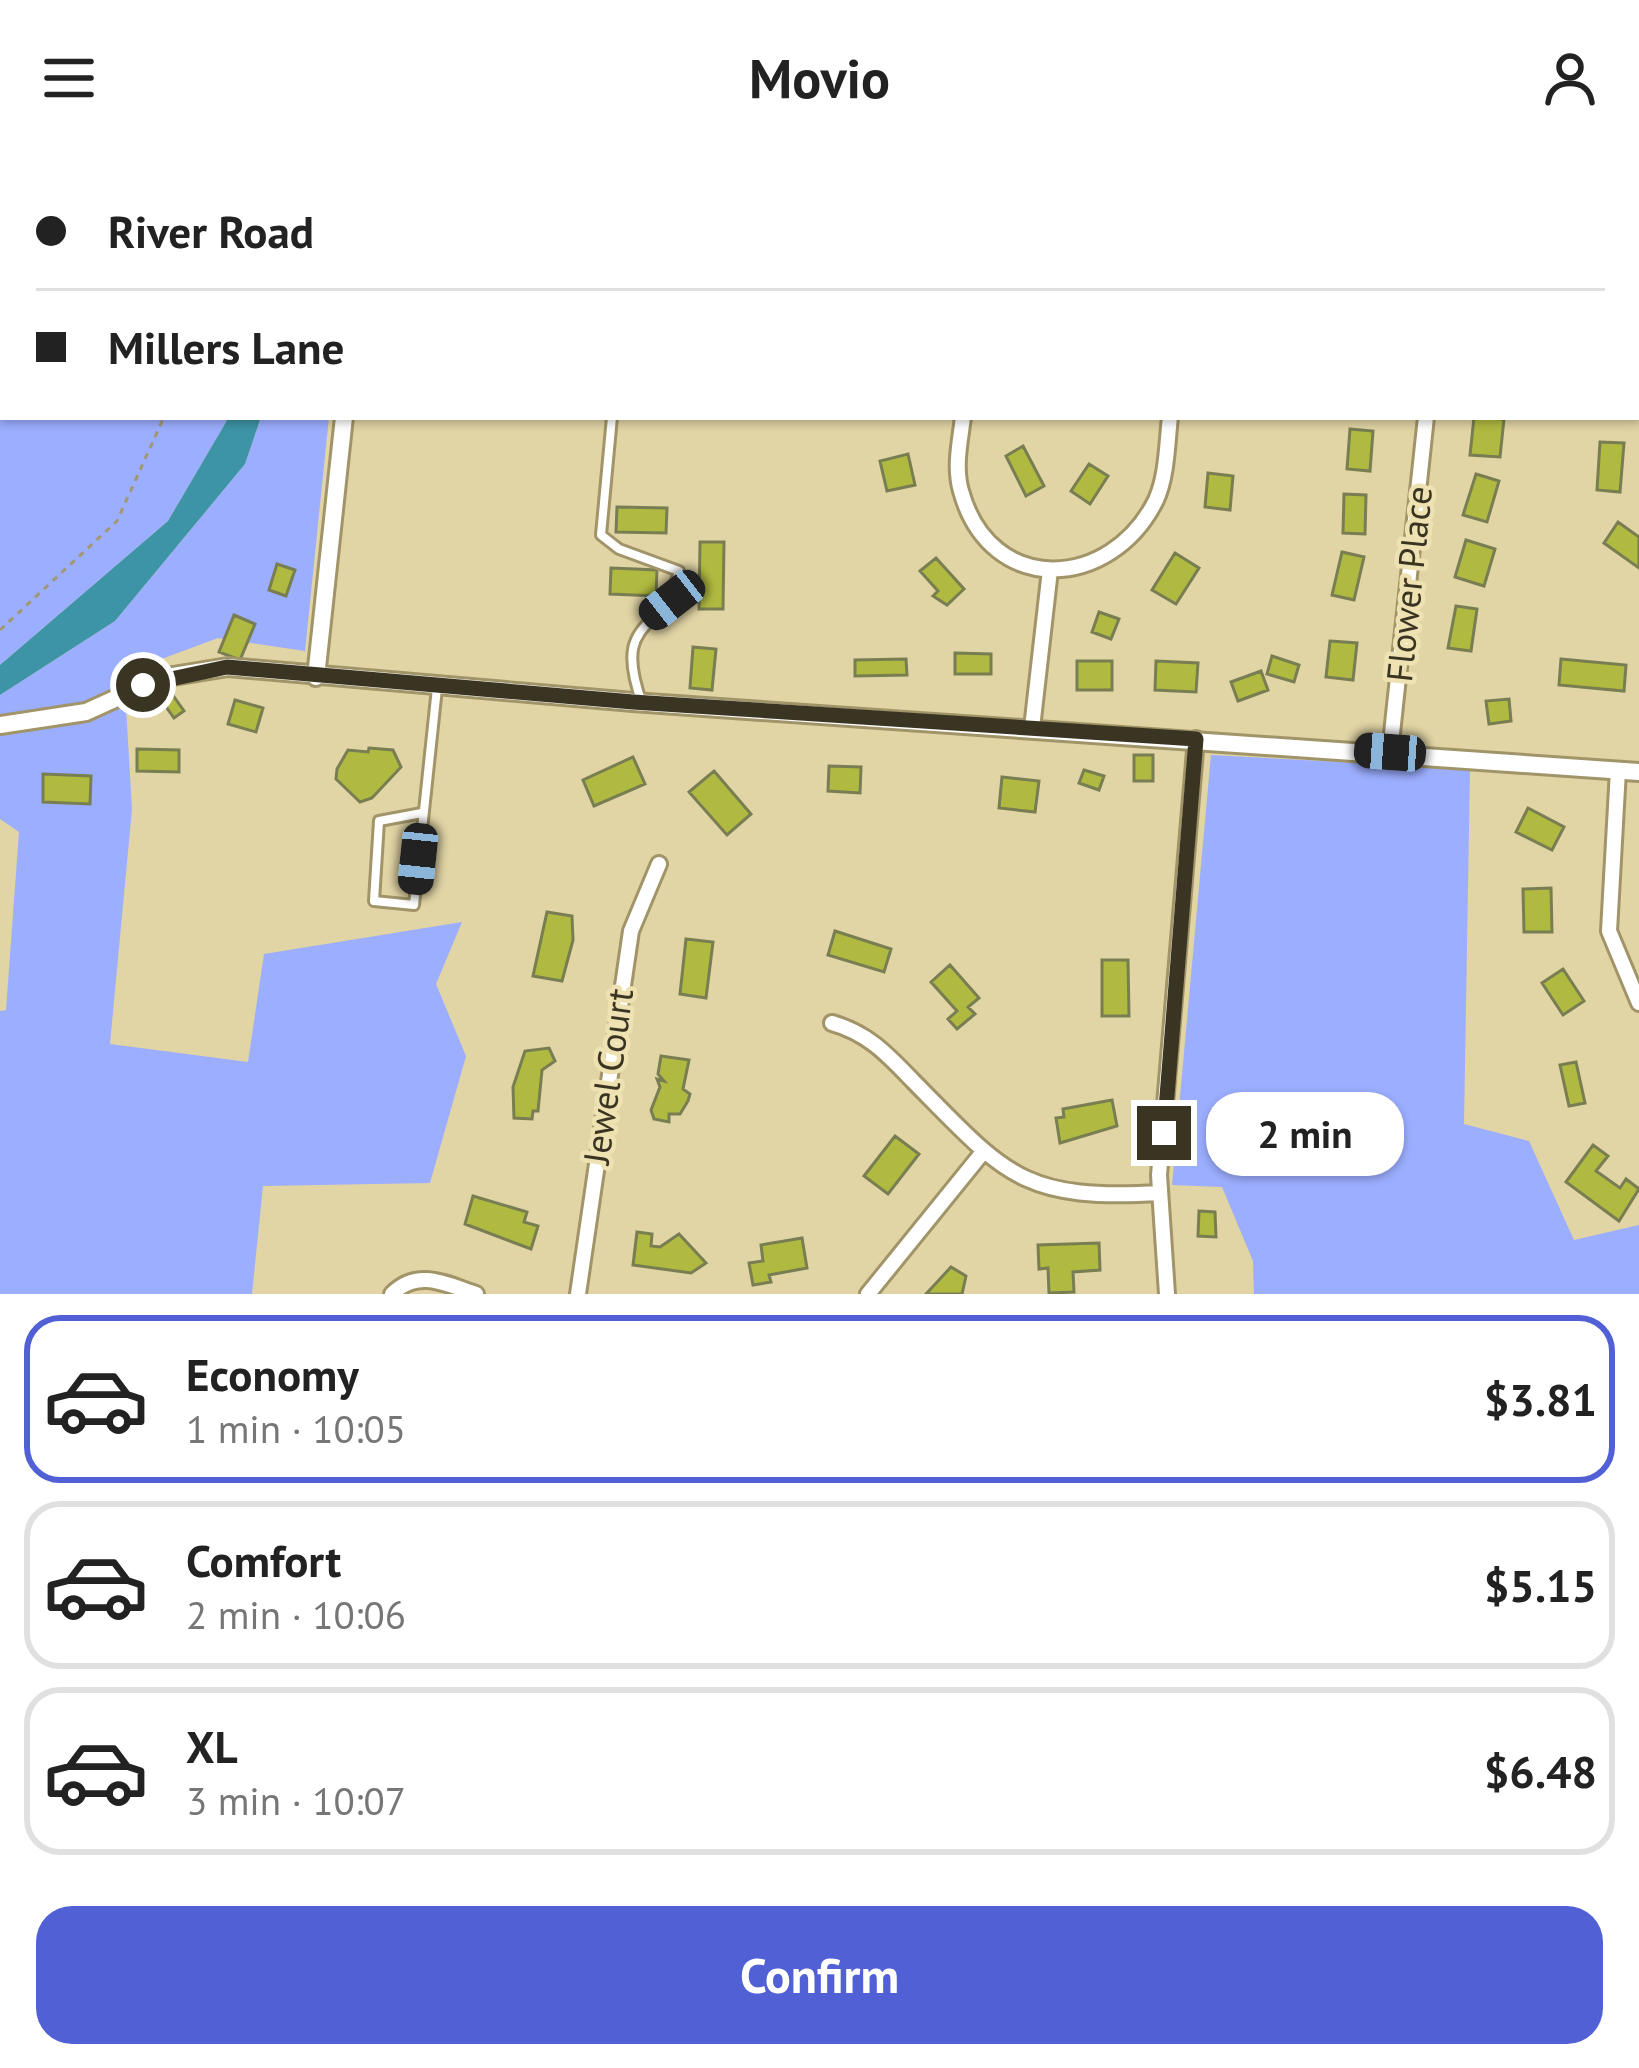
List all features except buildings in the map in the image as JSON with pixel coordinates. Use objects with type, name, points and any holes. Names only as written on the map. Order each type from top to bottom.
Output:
[{"type":"street","points":[[316,677],[344,420]]},
{"type":"street","points":[[963,420],[957,470],[975,524],[1010,557],[1050,570],[1094,565],[1119,551],[1138,530],[1161,487],[1170,420]]},
{"type":"street","name":"Flower Place","points":[[1390,752],[1426,420]]},
{"type":"street","points":[[1032,728],[1050,570]]},
{"type":"street","points":[[0,724],[86,712],[180,673],[227,667],[642,703],[1639,772]]},
{"type":"street","points":[[1167,1294],[1159,1193],[1196,739]]},
{"type":"street","points":[[1618,770],[1609,932],[1639,1003]]},
{"type":"street","name":"Jewel Court","points":[[578,1294],[631,931],[659,864]]},
{"type":"street","points":[[832,1023],[869,1038],[983,1152],[1020,1180],[1057,1192],[1159,1193]]},
{"type":"street","points":[[868,1294],[983,1152]]},
{"type":"street","points":[[392,1294],[406,1281],[421,1278],[476,1294]]},
{"type":"lane","points":[[612,420],[601,535],[619,549],[679,571],[672,600],[641,624],[628,655],[642,703]]},
{"type":"lane","points":[[422,813],[379,821],[374,901],[414,905],[438,687]]},
{"type":"path","points":[[0,630],[117,520],[163,420]]},
{"type":"shaded area","points":[[0,420],[227,420],[168,521],[0,665]]},
{"type":"shaded area","points":[[227,420],[260,420],[245,464],[115,621],[0,695],[0,665],[168,521]]},
{"type":"shaded area","points":[[260,420],[329,420],[305,651],[218,638],[124,673],[132,809],[110,1044],[248,1062],[264,954],[462,922],[436,984],[466,1056],[430,1183],[263,1186],[252,1294],[0,1294],[0,1011],[6,1010],[19,832],[0,819],[0,695],[115,621],[245,464]]},
{"type":"shaded area","points":[[1211,755],[1470,769],[1464,1124],[1529,1141],[1574,1240],[1639,1225],[1639,1294],[1254,1294],[1253,1261],[1222,1187],[1172,1185]]},
{"type":"route","points":[[143,685],[180,673],[227,667],[633,702],[1196,739],[1164,1133]]}]
